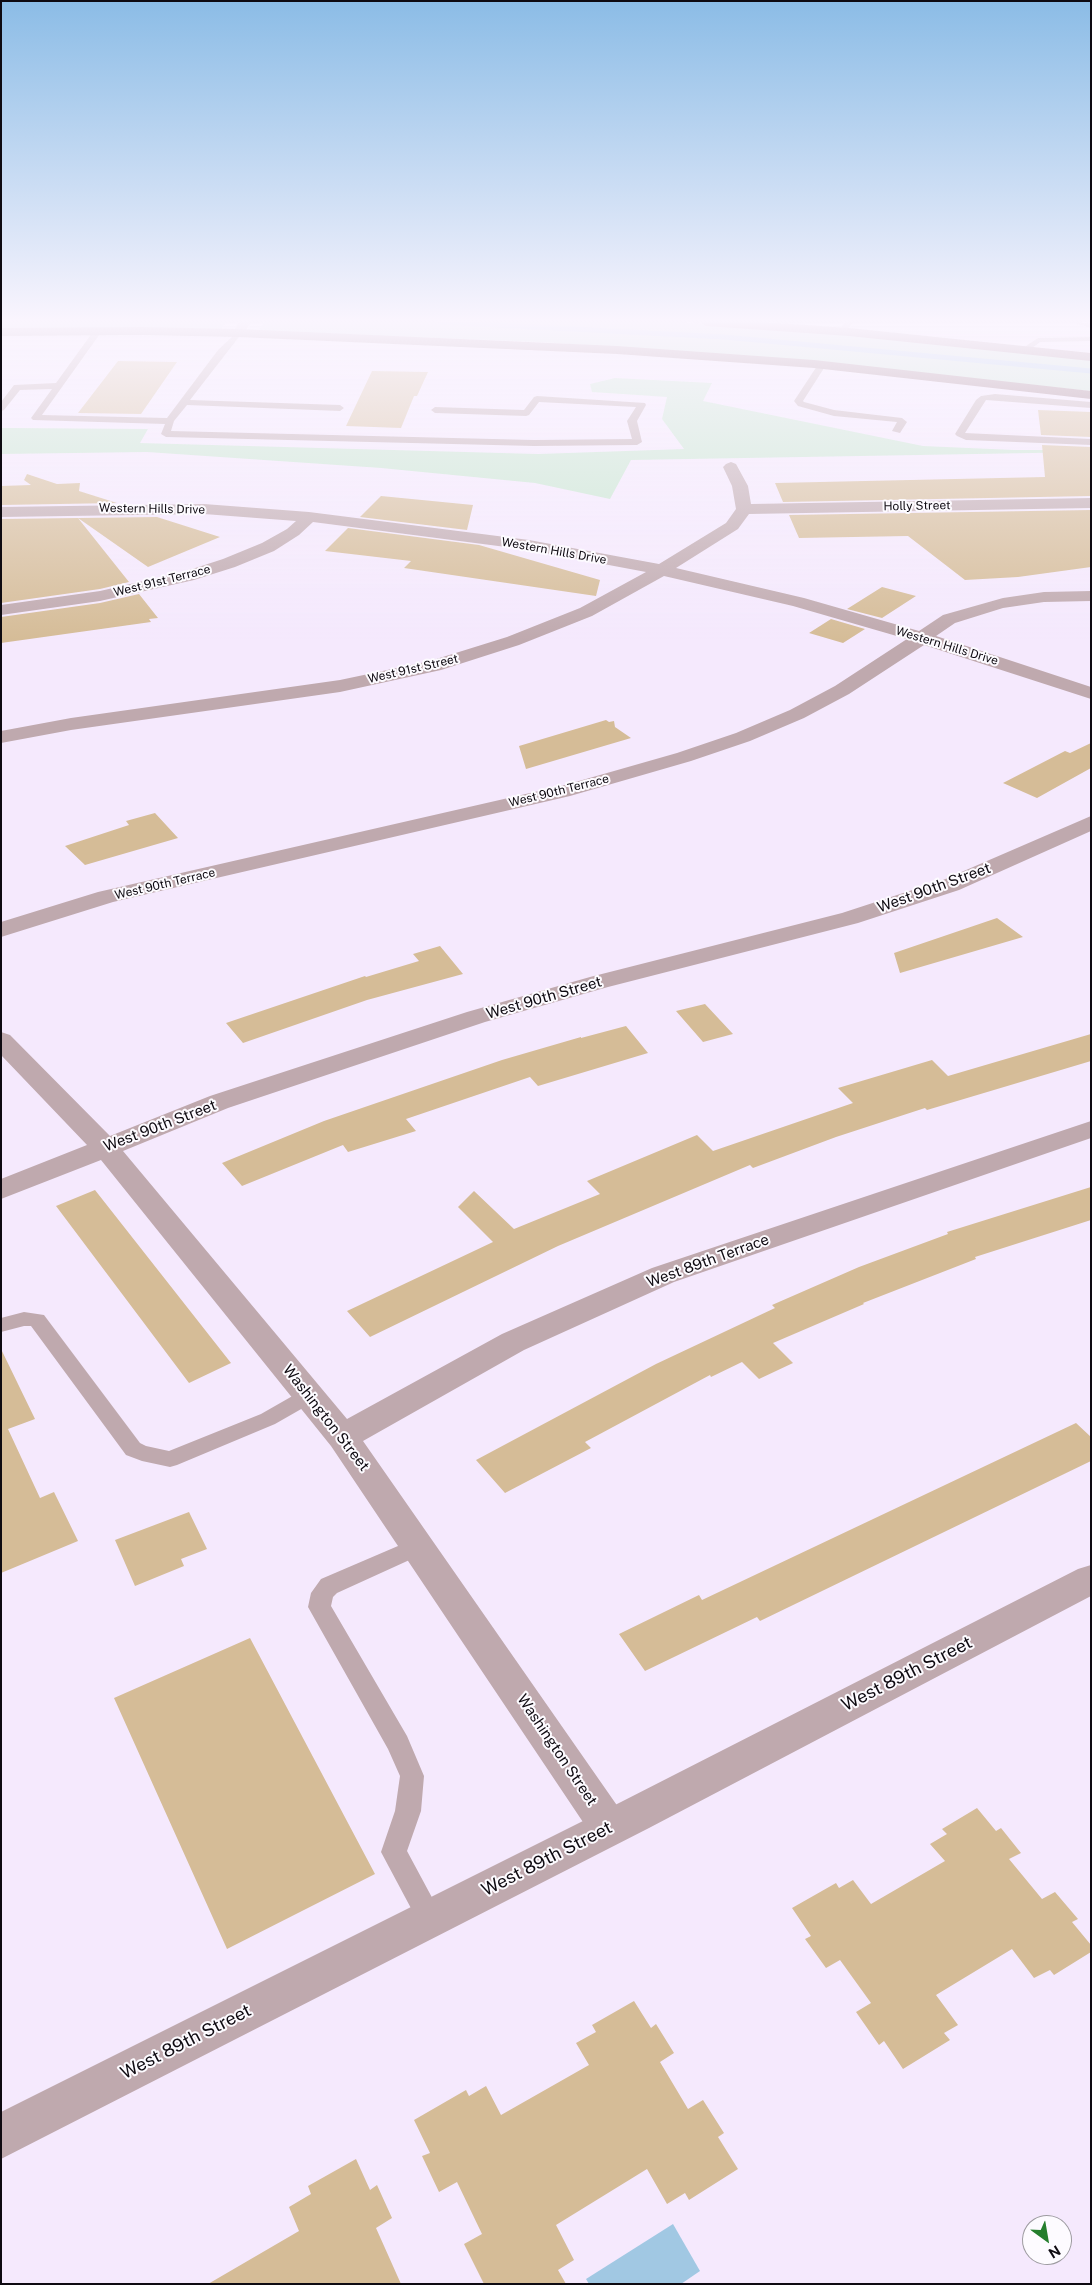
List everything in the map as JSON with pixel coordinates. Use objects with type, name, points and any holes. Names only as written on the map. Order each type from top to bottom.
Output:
[{"type":"street","points":[[730,467],[740,486],[744,509]]},
{"type":"street","name":"Holly Street","points":[[744,509],[1091,503]]},
{"type":"street","name":"Western Hills Drive","points":[[1,512],[132,508],[204,510],[309,517],[529,545],[662,570],[798,602],[922,638],[1091,694]]},
{"type":"street","name":"West 91st Street","points":[[1,737],[71,724],[340,686],[434,666],[513,641],[586,612],[662,570],[726,531],[739,518],[744,509]]},
{"type":"street","name":"West 91st Terrace","points":[[1,610],[100,596],[188,576],[229,563],[268,547],[293,532],[309,517]]},
{"type":"street","name":"West 90th Terrace","points":[[1,930],[106,897],[570,790],[684,757],[743,737],[797,714],[842,690],[949,619],[1003,603],[1044,597],[1091,596]]},
{"type":"street","name":"West 90th Street","points":[[1,1190],[219,1102],[476,1018],[599,982],[850,918],[951,885],[1091,822]]},
{"type":"street","name":"Washington Street","points":[[1,1040],[105,1147],[343,1437],[610,1827]]},
{"type":"street","name":"West 89th Terrace","points":[[343,1437],[513,1342],[663,1275],[1091,1129]]},
{"type":"street","name":"West 89th Street","points":[[1,2136],[610,1827],[1091,1579]]},
{"type":"lane","points":[[168,429],[166,434],[534,443],[637,442],[634,429]]},
{"type":"lane","points":[[963,429],[960,434],[966,437],[1091,442]]},
{"type":"lane","points":[[1,1325],[24,1319],[37,1320],[133,1448],[142,1453],[170,1459],[268,1419],[310,1395]]},
{"type":"lane","points":[[419,1546],[329,1586],[322,1593],[318,1607],[398,1744],[412,1776],[408,1811],[394,1852],[430,1918]]},
{"type":"green space","points":[[1,429],[148,429],[140,443],[538,454],[684,449],[669,429],[838,429],[923,446],[1015,450],[1091,450],[1091,452],[631,460],[610,499],[535,483],[381,468],[147,452],[1,454]]},
{"type":"water","points":[[673,2224],[700,2271],[681,2284],[589,2284],[586,2279]]},
{"type":"building","points":[[1040,429],[1091,429],[1091,437],[1041,435]]},
{"type":"building","points":[[1042,445],[1091,447],[1091,496],[783,502],[775,483],[1045,477]]},
{"type":"building","points":[[27,474],[57,484],[80,483],[79,491],[117,503],[1,505],[1,486],[31,485],[24,480]]},
{"type":"building","points":[[381,496],[473,505],[467,530],[360,517]]},
{"type":"building","points":[[1091,510],[1091,567],[1018,577],[965,580],[908,536],[799,538],[789,515]]},
{"type":"building","points":[[157,517],[220,537],[148,567],[78,518]]},
{"type":"building","points":[[78,518],[129,582],[100,589],[1,603],[1,519]]},
{"type":"building","points":[[348,528],[479,545],[600,580],[596,596],[404,568],[411,561],[325,551]]},
{"type":"building","points":[[882,587],[916,596],[882,618],[847,609]]},
{"type":"building","points":[[139,594],[158,618],[149,619],[151,622],[1,643],[1,617],[100,603]]},
{"type":"building","points":[[831,619],[865,629],[843,643],[809,633]]},
{"type":"building","points":[[606,720],[609,722],[614,721],[615,727],[631,738],[526,769],[519,746]]},
{"type":"building","points":[[1091,743],[1091,768],[1037,798],[1003,783],[1065,751],[1070,753]]},
{"type":"building","points":[[155,813],[178,838],[85,865],[65,846],[129,825],[126,821]]},
{"type":"building","points":[[997,918],[1023,937],[900,973],[894,953]]},
{"type":"building","points":[[440,946],[463,974],[367,1000],[243,1043],[226,1023],[365,976],[419,961],[413,954]]},
{"type":"building","points":[[705,1004],[733,1034],[703,1042],[676,1011]]},
{"type":"building","points":[[626,1026],[648,1053],[538,1086],[530,1077],[406,1119],[416,1131],[348,1152],[343,1145],[242,1186],[222,1163],[324,1121],[502,1060]]},
{"type":"building","points":[[1091,1034],[1091,1061],[927,1110],[925,1108],[836,1137],[753,1168],[750,1165],[558,1246],[370,1337],[347,1311],[493,1242],[458,1207],[474,1191],[514,1229],[600,1194],[587,1181],[697,1135],[713,1151],[853,1103],[838,1088],[932,1060],[948,1076]]},
{"type":"building","points":[[1091,1187],[1091,1220],[975,1257],[976,1259],[863,1303],[773,1343],[793,1363],[759,1379],[742,1362],[711,1377],[710,1375],[585,1442],[591,1448],[505,1493],[476,1460],[656,1364],[775,1308],[772,1305],[859,1267],[948,1234],[947,1232]]},
{"type":"building","points":[[95,1190],[231,1363],[189,1383],[56,1206]]},
{"type":"building","points":[[1,1349],[35,1419],[8,1429],[40,1498],[54,1492],[78,1541],[1,1573]]},
{"type":"building","points":[[1076,1423],[1091,1437],[1091,1461],[760,1621],[757,1617],[645,1671],[619,1634],[699,1595],[702,1600]]},
{"type":"building","points":[[189,1512],[207,1549],[181,1559],[184,1566],[135,1586],[115,1540]]},
{"type":"building","points":[[250,1638],[375,1874],[227,1949],[114,1698]]},
{"type":"building","points":[[977,1808],[996,1831],[1001,1828],[1021,1853],[1009,1859],[1042,1899],[1055,1892],[1078,1919],[1072,1922],[1091,1945],[1091,1952],[1054,1975],[1050,1970],[1034,1978],[1012,1949],[936,1995],[958,2025],[944,2033],[950,2040],[903,2069],[884,2041],[879,2045],[856,2012],[871,2003],[840,1960],[826,1968],[805,1939],[811,1936],[792,1908],[836,1883],[839,1888],[853,1880],[871,1904],[945,1861],[930,1844],[947,1834],[942,1829]]},
{"type":"building","points":[[634,2001],[651,2028],[656,2024],[674,2053],[660,2062],[688,2109],[703,2100],[724,2133],[718,2137],[738,2169],[689,2200],[685,2193],[667,2204],[647,2169],[556,2225],[574,2260],[558,2270],[566,2284],[484,2284],[464,2244],[482,2234],[457,2182],[439,2192],[422,2156],[430,2153],[414,2120],[466,2090],[469,2096],[486,2086],[501,2115],[589,2065],[576,2043],[596,2032],[592,2025]]},
{"type":"building","points":[[356,2159],[370,2190],[377,2185],[392,2218],[376,2228],[401,2284],[208,2284],[299,2231],[289,2207],[311,2194],[308,2186]]}]
